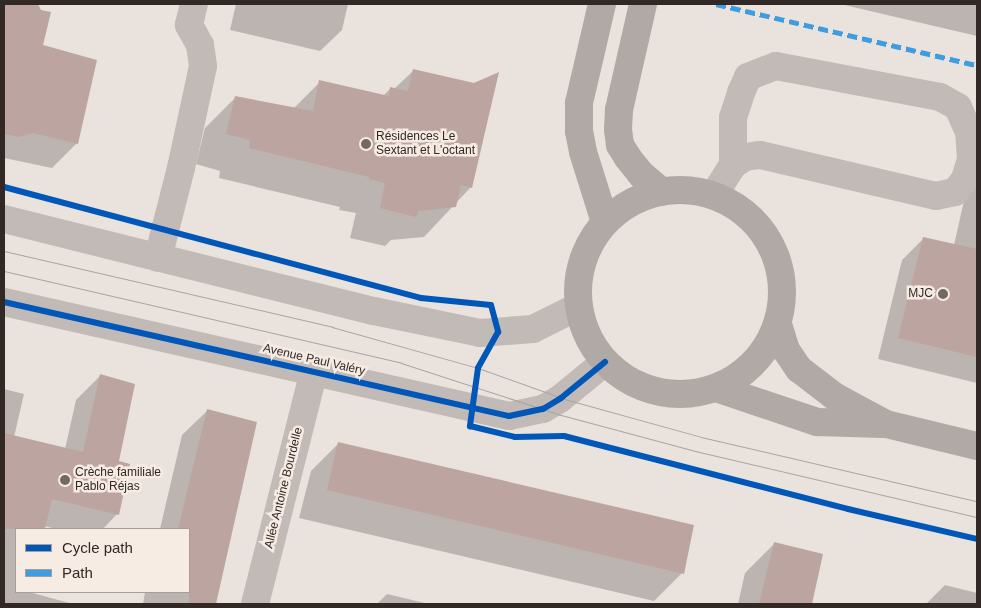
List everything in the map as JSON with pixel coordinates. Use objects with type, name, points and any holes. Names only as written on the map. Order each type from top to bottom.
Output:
[{"type":"main road","points":[[602,4],[579,103],[579,131],[583,152],[605,222]]},
{"type":"main road","points":[[643,4],[621,102],[618,129],[620,145],[628,158],[642,175],[662,192]]},
{"type":"main road","points":[[682,190],[714,195],[742,210],[764,232],[778,261],[783,292],[778,324],[763,352],[742,372],[716,388],[687,394],[657,392],[629,380],[605,362],[587,336],[578,306],[578,283],[583,261],[591,240],[605,222],[621,208],[640,197],[662,192],[682,190]]},
{"type":"main road","points":[[778,324],[786,350],[799,370],[834,396],[886,424]]},
{"type":"main road","points":[[716,388],[817,422],[886,424],[977,446]]},
{"type":"street","points":[[158,258],[204,66],[200,46],[189,25],[194,4]]},
{"type":"street","points":[[714,195],[733,165],[745,157],[760,156],[936,196],[955,192],[965,179],[970,159],[969,132],[958,107],[940,97],[776,66],[748,77],[741,92],[733,118],[733,165]]},
{"type":"street","points":[[4,219],[374,311],[480,333],[534,329],[578,306]]},
{"type":"street","name":"Avenue Paul Valéry","points":[[4,302],[509,416],[543,409],[561,398],[605,362]]},
{"type":"street","name":"Allée Antoine Bourdelle","points":[[255,604],[314,371]]},
{"type":"building","points":[[4,4],[38,4],[41,10],[51,12],[43,45],[97,60],[78,144],[33,133],[19,137],[4,134]]},
{"type":"building","name":"Résidences Le Sextant et L'octant","points":[[413,69],[474,83],[499,72],[472,188],[461,185],[456,207],[418,211],[416,217],[380,208],[385,183],[369,179],[369,177],[249,148],[250,140],[226,134],[235,96],[313,111],[319,80],[389,96],[390,87],[408,91]]},
{"type":"building","name":"MJC","points":[[923,237],[977,249],[977,357],[898,338]]},
{"type":"building","name":"Crèche familiale Pablo Réjas","points":[[100,374],[135,384],[119,461],[130,464],[119,515],[52,499],[45,528],[4,529],[4,433],[83,452]]},
{"type":"building","points":[[207,409],[257,422],[216,604],[189,604],[190,528],[178,528]]},
{"type":"building","points":[[338,442],[694,525],[684,574],[327,490]]},
{"type":"building","points":[[774,542],[823,554],[812,604],[759,604]]},
{"type":"tram line","points":[[4,251],[332,327],[478,368],[568,400],[701,437],[977,501]]},
{"type":"tram line","points":[[4,271],[401,363],[561,415],[695,451],[977,517]]},
{"type":"marked path","points":[[716,4],[977,65]]},
{"type":"cycle path","points":[[4,187],[421,298],[491,305],[498,332],[478,368],[470,426],[515,437],[564,436],[848,509],[977,539]]},
{"type":"cycle path","points":[[4,302],[509,416],[543,409],[561,398],[605,362]]},
{"type":"place","name":"Résidences Le Sextant et L'octant","points":[[366,144]]},
{"type":"place","name":"MJC","points":[[943,294]]},
{"type":"place","name":"Crèche familiale Pablo Réjas","points":[[65,480]]}]
